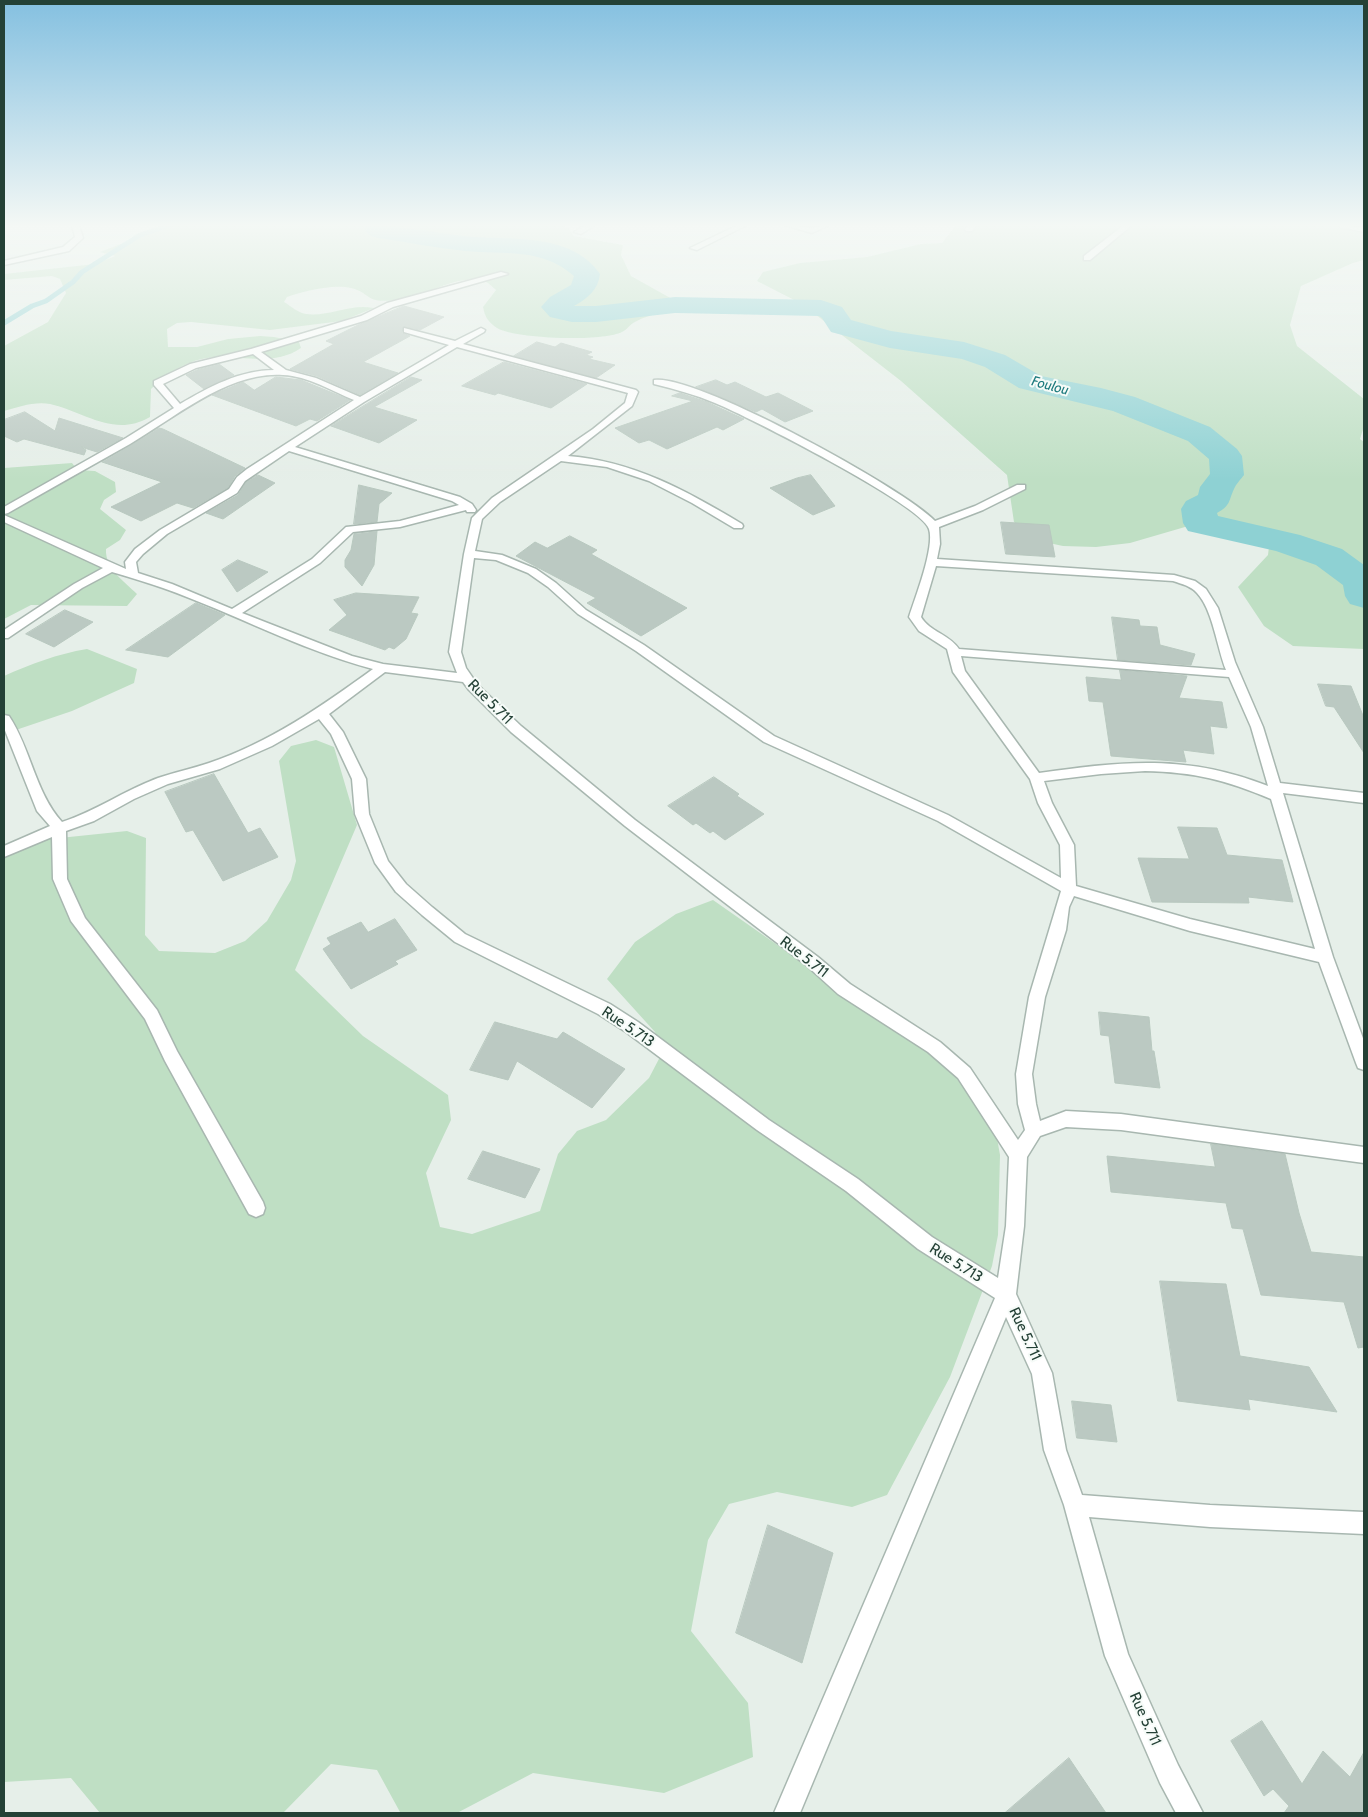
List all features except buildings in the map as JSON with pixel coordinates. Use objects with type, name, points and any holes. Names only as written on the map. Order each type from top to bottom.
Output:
[{"type":"street","points":[[179,408],[157,383],[193,366],[254,351],[364,318],[380,310]]},
{"type":"street","points":[[406,330],[455,345],[645,387],[700,393],[755,418],[879,485],[907,502],[926,516],[934,525],[936,533],[932,562],[915,617],[920,627],[950,646],[954,652],[955,665],[959,672],[1036,778],[1045,804],[1066,845],[1068,889],[1062,907],[1058,930],[1037,997],[1024,1074],[1027,1104],[1034,1131]]},
{"type":"street","points":[[133,574],[130,562],[137,552],[152,540],[228,495],[251,471],[290,448],[361,400],[481,330]]},
{"type":"street","points":[[254,351],[283,372]]},
{"type":"street","points":[[4,510],[136,436],[179,408],[239,378],[259,373],[283,372],[300,376],[361,400]]},
{"type":"street","points":[[233,613],[316,561],[350,529],[400,524],[472,512],[496,500],[559,458],[629,404],[645,387],[667,374]]},
{"type":"street","points":[[290,448],[456,499],[472,512]]},
{"type":"street","points":[[559,458],[596,462],[638,472],[685,494],[738,526]]},
{"type":"street","points":[[934,525],[979,508],[1021,487]]},
{"type":"street","name":"Rue 5.711","points":[[472,512],[469,554],[455,652],[460,668],[466,678],[516,729],[630,823],[812,962],[844,989],[934,1048],[964,1073],[1018,1155],[1016,1226],[1006,1294],[1042,1373],[1055,1450],[1075,1505],[1089,1560],[1118,1656],[1169,1774],[1190,1813]]},
{"type":"street","points":[[4,518],[111,568],[133,574],[340,656],[383,668],[466,678]]},
{"type":"street","points":[[469,554],[498,557],[532,571],[552,585],[582,612],[640,648],[769,739],[943,818],[1068,889],[1190,925],[1325,958]]},
{"type":"street","points":[[932,562],[1174,578],[1191,583],[1202,591],[1212,608],[1234,674],[1257,727],[1325,958],[1364,1063]]},
{"type":"street","points":[[4,635],[78,586],[111,568]]},
{"type":"street","points":[[954,652],[1234,674]]},
{"type":"street","points":[[4,852],[59,828],[89,818],[129,796],[163,781],[215,766],[267,743],[321,713],[383,668]]},
{"type":"street","name":"Rue 5.713","points":[[321,713],[337,732],[359,779],[362,814],[382,863],[401,888],[427,911],[460,938],[604,1010],[632,1027],[763,1125],[852,1184],[925,1243],[1006,1294]]},
{"type":"street","points":[[4,719],[14,734],[44,812],[59,828],[60,879],[79,921],[151,1015],[171,1056],[256,1208]]},
{"type":"street","points":[[1036,778],[1105,768],[1170,768],[1210,772],[1277,792],[1364,798]]},
{"type":"street","points":[[1018,1155],[1034,1131],[1066,1119],[1121,1122],[1364,1155]]},
{"type":"street","points":[[787,1813],[1006,1294]]},
{"type":"street","points":[[1075,1505],[1210,1516],[1364,1523]]},
{"type":"green space","points":[[56,310],[295,310],[306,314],[323,314],[343,310],[370,310],[342,321],[270,330],[191,322],[177,323],[167,329],[168,347],[197,347],[228,339],[260,336],[299,342],[301,348],[282,357],[251,359],[219,357],[191,362],[166,376],[151,389],[150,417],[137,423],[124,425],[100,421],[44,403],[4,411],[4,346],[48,322]]},
{"type":"green space","points":[[484,310],[692,310],[672,311],[649,316],[635,322],[626,330],[612,335],[579,338],[539,337],[507,332],[491,324]]},
{"type":"green space","points":[[809,310],[1294,310],[1290,325],[1297,346],[1364,399],[1364,426],[1360,439],[1364,442],[1364,649],[1293,646],[1264,626],[1238,587],[1268,555],[1270,538],[1243,524],[1209,520],[1130,543],[1096,547],[1063,546],[1030,539],[1014,522],[1007,475],[901,381]]},
{"type":"green space","points":[[72,463],[78,470],[95,471],[115,482],[116,492],[104,500],[100,509],[126,530],[120,540],[106,549],[107,556],[112,569],[137,594],[127,606],[31,605],[4,619],[4,468]]},
{"type":"green space","points":[[87,649],[137,669],[134,683],[72,711],[4,734],[4,676],[44,660]]},
{"type":"green space","points":[[316,740],[334,747],[357,825],[295,970],[363,1036],[448,1095],[451,1120],[426,1173],[440,1227],[472,1234],[540,1211],[558,1154],[577,1131],[606,1120],[649,1078],[661,1055],[655,1032],[607,979],[635,942],[676,914],[713,900],[949,1065],[995,1127],[1000,1155],[998,1235],[992,1266],[950,1377],[887,1495],[852,1507],[777,1492],[729,1504],[708,1540],[691,1631],[748,1703],[753,1757],[664,1793],[533,1773],[457,1813],[405,1813],[400,1812],[377,1770],[331,1764],[283,1813],[100,1813],[71,1778],[4,1782],[4,855],[50,839],[127,831],[146,838],[145,935],[159,951],[215,953],[245,941],[267,921],[291,880],[296,861],[279,761],[291,746]]},
{"type":"waterway","points":[[4,323],[26,310]]},
{"type":"waterway","name":"Foulou","points":[[558,310],[572,314],[596,314],[633,310]]},
{"type":"waterway","name":"Foulou","points":[[827,310],[834,314],[841,326],[890,339],[954,348],[972,353],[995,361],[1030,382],[1101,397],[1124,404],[1199,434],[1225,456],[1227,475],[1217,487],[1214,500],[1199,509],[1201,523],[1287,543],[1329,557],[1361,580],[1364,596]]}]
